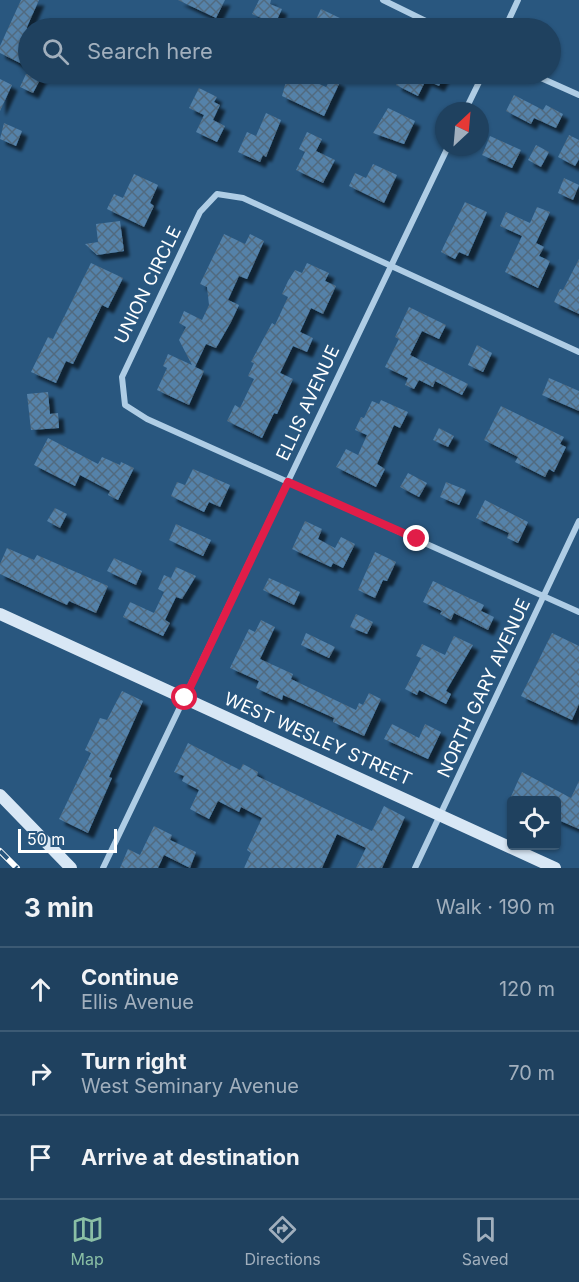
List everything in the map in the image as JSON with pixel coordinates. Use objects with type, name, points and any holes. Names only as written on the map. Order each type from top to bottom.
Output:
[{"type":"street","points":[[383,0],[420,18]]},
{"type":"street","points":[[510,18],[518,0]]},
{"type":"street","points":[[469,102],[478,84]]},
{"type":"street","points":[[554,84],[579,95]]},
{"type":"street","name":"ELLIS AVENUE","points":[[103,868],[444,156]]},
{"type":"street","name":"UNION CIRCLE","points":[[288,482],[147,419],[125,405],[122,377],[124,369],[200,212],[217,194],[243,198],[391,266]]},
{"type":"street","points":[[391,266],[579,352]]},
{"type":"street","points":[[288,482],[579,612]]},
{"type":"street","name":"NORTH GARY AVENUE","points":[[415,868],[579,521]]},
{"type":"street","name":"WEST WESLEY STREET","points":[[0,614],[555,868]]},
{"type":"street","points":[[0,795],[72,868]]},
{"type":"building","points":[[21,0],[39,0],[31,18],[18,18],[18,62],[0,53],[0,46]]},
{"type":"building","points":[[178,0],[225,0],[216,18]]},
{"type":"building","points":[[259,0],[271,0],[270,4],[282,9],[278,18],[261,18],[252,14]]},
{"type":"building","points":[[321,9],[340,18],[317,18]]},
{"type":"building","points":[[0,79],[12,85],[0,111]]},
{"type":"building","points":[[21,84],[38,84],[33,93],[20,87]]},
{"type":"building","points":[[285,84],[319,84],[326,87],[328,84],[339,84],[324,116],[282,96]]},
{"type":"building","points":[[397,84],[424,84],[418,96]]},
{"type":"building","points":[[199,88],[217,97],[214,102],[220,105],[213,120],[225,126],[217,142],[196,132],[204,115],[189,108]]},
{"type":"building","points":[[514,95],[543,110],[546,105],[563,114],[556,128],[534,118],[531,124],[506,111]]},
{"type":"building","points":[[388,108],[415,121],[404,144],[373,133]]},
{"type":"building","points":[[266,113],[281,120],[266,157],[263,155],[260,162],[238,152],[247,132],[256,136]]},
{"type":"building","points":[[4,123],[22,131],[16,146],[0,139]]},
{"type":"building","points":[[307,132],[322,139],[316,151],[335,160],[323,183],[296,170],[305,152],[299,149]]},
{"type":"building","points":[[569,135],[579,140],[579,159],[575,166],[558,157]]},
{"type":"building","points":[[490,136],[521,150],[512,168],[484,156],[489,156]]},
{"type":"building","points":[[536,145],[549,152],[541,167],[528,160]]},
{"type":"building","points":[[373,164],[397,175],[384,203],[349,186],[355,173],[366,178]]},
{"type":"building","points":[[134,174],[158,185],[150,203],[154,206],[144,227],[107,209],[114,194],[123,198]]},
{"type":"building","points":[[564,178],[579,185],[573,200],[558,193]]},
{"type":"building","points":[[465,202],[487,212],[468,256],[459,252],[455,259],[441,252]]},
{"type":"building","points":[[537,207],[550,212],[536,243],[544,247],[539,256],[550,261],[538,288],[505,272],[522,236],[500,226],[506,212],[530,223]]},
{"type":"building","points":[[120,221],[124,251],[97,255],[85,244],[98,242],[96,224]]},
{"type":"building","points":[[224,234],[245,244],[250,234],[264,241],[247,279],[239,276],[228,300],[239,305],[231,322],[216,348],[206,344],[195,367],[204,371],[189,405],[157,390],[167,368],[163,366],[168,354],[192,365],[179,340],[186,327],[179,323],[184,311],[202,320],[209,305],[207,287],[200,284]]},
{"type":"building","points":[[579,259],[579,314],[554,302]]},
{"type":"building","points":[[91,263],[123,278],[108,308],[102,305],[73,364],[66,361],[56,383],[31,372],[48,337],[53,339]]},
{"type":"building","points":[[307,263],[329,273],[325,281],[336,286],[323,314],[311,308],[300,332],[313,338],[307,352],[293,346],[280,373],[293,379],[277,414],[274,413],[262,438],[227,421],[235,405],[240,408],[254,379],[248,376],[254,363],[251,362],[272,323],[275,325],[288,297],[282,294],[288,281],[295,270],[302,273]]},
{"type":"building","points":[[409,307],[446,325],[439,339],[422,331],[410,355],[468,384],[462,395],[435,381],[433,387],[419,380],[414,389],[405,385],[408,378],[385,367],[399,339],[395,337]]},
{"type":"building","points":[[477,345],[492,353],[483,372],[468,365]]},
{"type":"building","points":[[549,378],[579,391],[579,411],[542,395]]},
{"type":"building","points":[[48,392],[50,414],[58,413],[59,428],[31,430],[27,394]]},
{"type":"building","points":[[381,400],[408,412],[400,428],[394,425],[377,464],[385,469],[376,487],[336,467],[346,449],[358,455],[367,435],[355,430],[372,401],[379,404]]},
{"type":"building","points":[[501,406],[564,437],[560,444],[566,447],[554,472],[549,469],[545,477],[515,462],[518,457],[484,440]]},
{"type":"building","points":[[439,428],[454,436],[448,447],[433,440]]},
{"type":"building","points":[[48,438],[98,464],[102,457],[134,468],[118,500],[108,495],[110,491],[80,475],[75,486],[34,465]]},
{"type":"building","points":[[193,469],[230,485],[220,507],[209,502],[204,512],[171,496],[177,482],[185,485]]},
{"type":"building","points":[[408,473],[427,483],[419,497],[400,487]]},
{"type":"building","points":[[446,482],[466,490],[459,505],[440,497]]},
{"type":"building","points":[[485,500],[528,522],[518,543],[507,538],[509,533],[476,518]]},
{"type":"building","points":[[55,508],[67,514],[60,528],[47,521]]},
{"type":"building","points":[[305,521],[322,529],[318,539],[335,548],[341,537],[355,544],[343,568],[333,563],[331,567],[292,549]]},
{"type":"building","points":[[176,524],[211,540],[203,556],[169,540]]},
{"type":"building","points":[[7,548],[34,560],[37,555],[108,586],[96,613],[69,601],[67,605],[0,574],[0,564]]},
{"type":"building","points":[[375,552],[396,562],[387,581],[383,580],[375,598],[358,590]]},
{"type":"building","points":[[114,558],[142,571],[136,585],[107,571]]},
{"type":"building","points":[[176,567],[196,576],[182,599],[176,597],[165,620],[170,623],[163,636],[123,617],[130,602],[154,613],[164,592],[158,589],[164,575],[171,578]]},
{"type":"building","points":[[269,578],[300,592],[294,605],[263,590]]},
{"type":"building","points":[[433,581],[484,605],[481,611],[494,617],[488,630],[454,613],[451,620],[440,614],[442,611],[423,602]]},
{"type":"building","points":[[356,614],[373,622],[367,634],[350,627]]},
{"type":"building","points":[[261,620],[275,627],[260,659],[293,674],[291,679],[356,710],[359,703],[363,705],[369,693],[381,699],[364,736],[333,722],[334,718],[283,695],[282,700],[256,688],[259,681],[230,668],[249,629],[255,632]]},
{"type":"building","points":[[306,633],[335,647],[329,658],[301,645]]},
{"type":"building","points":[[552,633],[579,646],[579,704],[572,720],[521,696]]},
{"type":"building","points":[[454,636],[473,645],[446,691],[451,694],[446,704],[419,690],[417,695],[405,689],[421,658],[416,656],[422,644],[445,655]]},
{"type":"building","points":[[122,691],[143,701],[109,777],[112,778],[88,833],[59,819],[91,753],[85,750],[100,718],[107,720]]},
{"type":"building","points":[[392,724],[419,738],[425,724],[441,732],[428,759],[384,739]]},
{"type":"building","points":[[188,743],[240,770],[243,764],[258,772],[257,776],[372,831],[384,806],[405,817],[382,868],[356,868],[366,848],[337,834],[322,868],[244,868],[251,853],[247,850],[262,818],[241,807],[239,812],[218,801],[209,819],[190,809],[199,790],[182,781],[184,776],[174,772]]},
{"type":"building","points":[[522,772],[571,798],[579,781],[579,829],[561,821],[561,796],[511,796]]},
{"type":"building","points":[[154,826],[172,835],[170,840],[196,852],[190,868],[164,855],[158,868],[120,868],[128,849],[140,855]]},
{"type":"railway","points":[[0,851],[17,868]]},
{"type":"route","points":[[185,698],[288,482],[417,539]]}]
